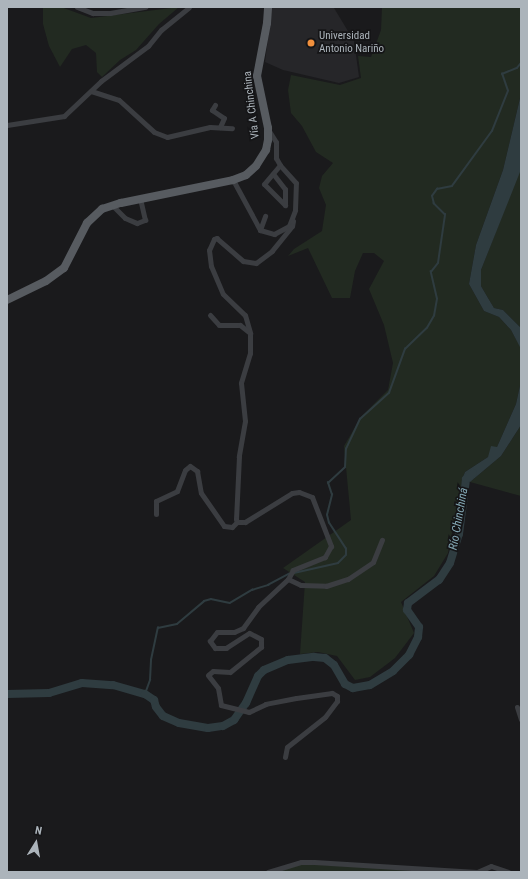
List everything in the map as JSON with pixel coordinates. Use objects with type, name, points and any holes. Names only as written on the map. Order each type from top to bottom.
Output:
[{"type":"main road","name":"Vía A Chinchina","points":[[7,300],[46,281],[64,268],[87,223],[96,213],[112,205],[233,180],[246,175],[259,162],[266,150],[268,128],[257,76],[268,7]]},
{"type":"street","points":[[77,7],[93,13],[110,13],[145,7]]},
{"type":"street","points":[[7,125],[64,116],[91,91],[148,46],[161,30],[189,7]]},
{"type":"street","points":[[91,91],[119,100],[146,126],[168,137],[191,130],[220,126],[232,128]]},
{"type":"street","points":[[215,106],[212,110],[224,118],[220,126]]},
{"type":"street","points":[[156,514],[156,502],[179,489],[185,470],[190,466],[197,471],[201,493],[224,526],[232,527],[237,522],[237,476],[244,421],[241,383],[250,353],[250,333],[245,315],[223,294],[210,266],[208,258],[214,239],[221,239],[243,261],[256,263],[272,251],[292,226],[297,197],[296,183],[294,178],[280,166],[276,158],[276,142],[268,128]]},
{"type":"street","points":[[274,175],[285,189],[286,205],[264,184],[274,175],[280,166]]},
{"type":"street","points":[[233,180],[260,230],[270,234],[278,233],[286,230],[293,221]]},
{"type":"street","points":[[112,205],[125,218],[137,223],[145,220],[140,199]]},
{"type":"street","points":[[260,230],[265,216]]},
{"type":"street","points":[[210,315],[219,326],[240,325],[246,328],[250,333]]},
{"type":"street","points":[[237,522],[245,522],[292,493],[299,492],[312,497],[331,546],[330,551],[325,557],[294,570],[288,579],[258,607],[243,628],[234,632],[217,632],[211,637],[211,645],[220,649],[230,646],[249,633],[258,636],[262,643],[258,650],[230,672],[208,672],[209,678],[218,688],[221,705],[249,712],[266,704],[296,698],[332,693],[337,696],[337,701],[325,717],[287,747],[285,757]]},
{"type":"street","points":[[288,579],[295,584],[312,586],[338,584],[373,562],[382,540]]},
{"type":"street","points":[[516,707],[521,719]]},
{"type":"street","points":[[268,872],[301,862],[477,872],[491,866],[508,872]]},
{"type":"shaded area","points":[[43,7],[61,7],[91,18],[179,7],[159,24],[136,50],[120,60],[102,77],[97,72],[96,53],[86,45],[72,49],[60,67],[49,46],[43,24]]},
{"type":"shaded area","name":"Universidad Antonio Nariño","points":[[272,7],[334,8],[354,41],[359,77],[339,83],[283,70],[265,62]]},
{"type":"shaded area","points":[[382,7],[521,7],[521,94],[503,170],[476,245],[469,284],[484,311],[499,317],[511,330],[521,348],[521,381],[516,404],[497,447],[488,457],[465,472],[448,553],[434,576],[401,602],[414,633],[395,658],[370,677],[355,680],[337,656],[318,652],[300,654],[305,582],[283,568],[351,520],[344,446],[361,417],[388,390],[393,363],[384,325],[369,289],[384,261],[374,253],[363,253],[355,271],[350,298],[332,298],[308,248],[288,256],[294,249],[322,231],[326,205],[319,188],[322,176],[333,163],[316,152],[302,126],[291,113],[288,90],[291,75],[340,85],[361,78],[358,56],[371,57],[381,30]]},
{"type":"shaded area","points":[[521,94],[520,172],[481,270],[481,286],[494,308],[503,310],[521,328],[521,349],[511,330],[499,317],[484,311],[469,284],[476,245],[503,170]]},
{"type":"shaded area","points":[[521,167],[521,328],[503,310],[494,308],[481,286],[481,270]]},
{"type":"shaded area","points":[[521,381],[521,425],[501,456],[470,482],[463,477],[465,472],[488,457],[491,446],[497,447],[516,404]]},
{"type":"shaded area","points":[[521,425],[521,496],[470,482],[501,456]]},
{"type":"shaded area","points":[[301,864],[456,872],[274,872]]},
{"type":"waterway","points":[[294,573],[338,563],[346,555],[346,549],[329,523],[327,515],[332,495],[328,483],[345,467],[346,449],[360,419],[389,393],[405,349],[427,328],[434,316],[437,299],[431,272],[438,263],[445,215],[434,204],[432,196],[437,189],[452,186],[492,131],[508,91],[502,74],[517,68],[521,63]]},
{"type":"waterway","name":"Río Chinchiná","points":[[7,694],[49,693],[82,683],[113,685],[145,694],[154,700],[156,707],[163,716],[179,723],[208,728],[223,726],[234,720],[246,703],[258,676],[264,670],[288,660],[314,657],[325,658],[334,665],[345,684],[353,688],[370,685],[393,671],[409,655],[418,637],[419,627],[407,610],[408,603],[439,580],[450,563],[459,534],[466,479],[473,473]]},
{"type":"waterway","points":[[145,694],[150,680],[151,660],[158,628],[177,624],[204,601],[211,599],[230,603],[252,590],[268,585],[289,574]]},
{"type":"place","name":"Universidad Antonio Nariño","points":[[311,43]]}]
